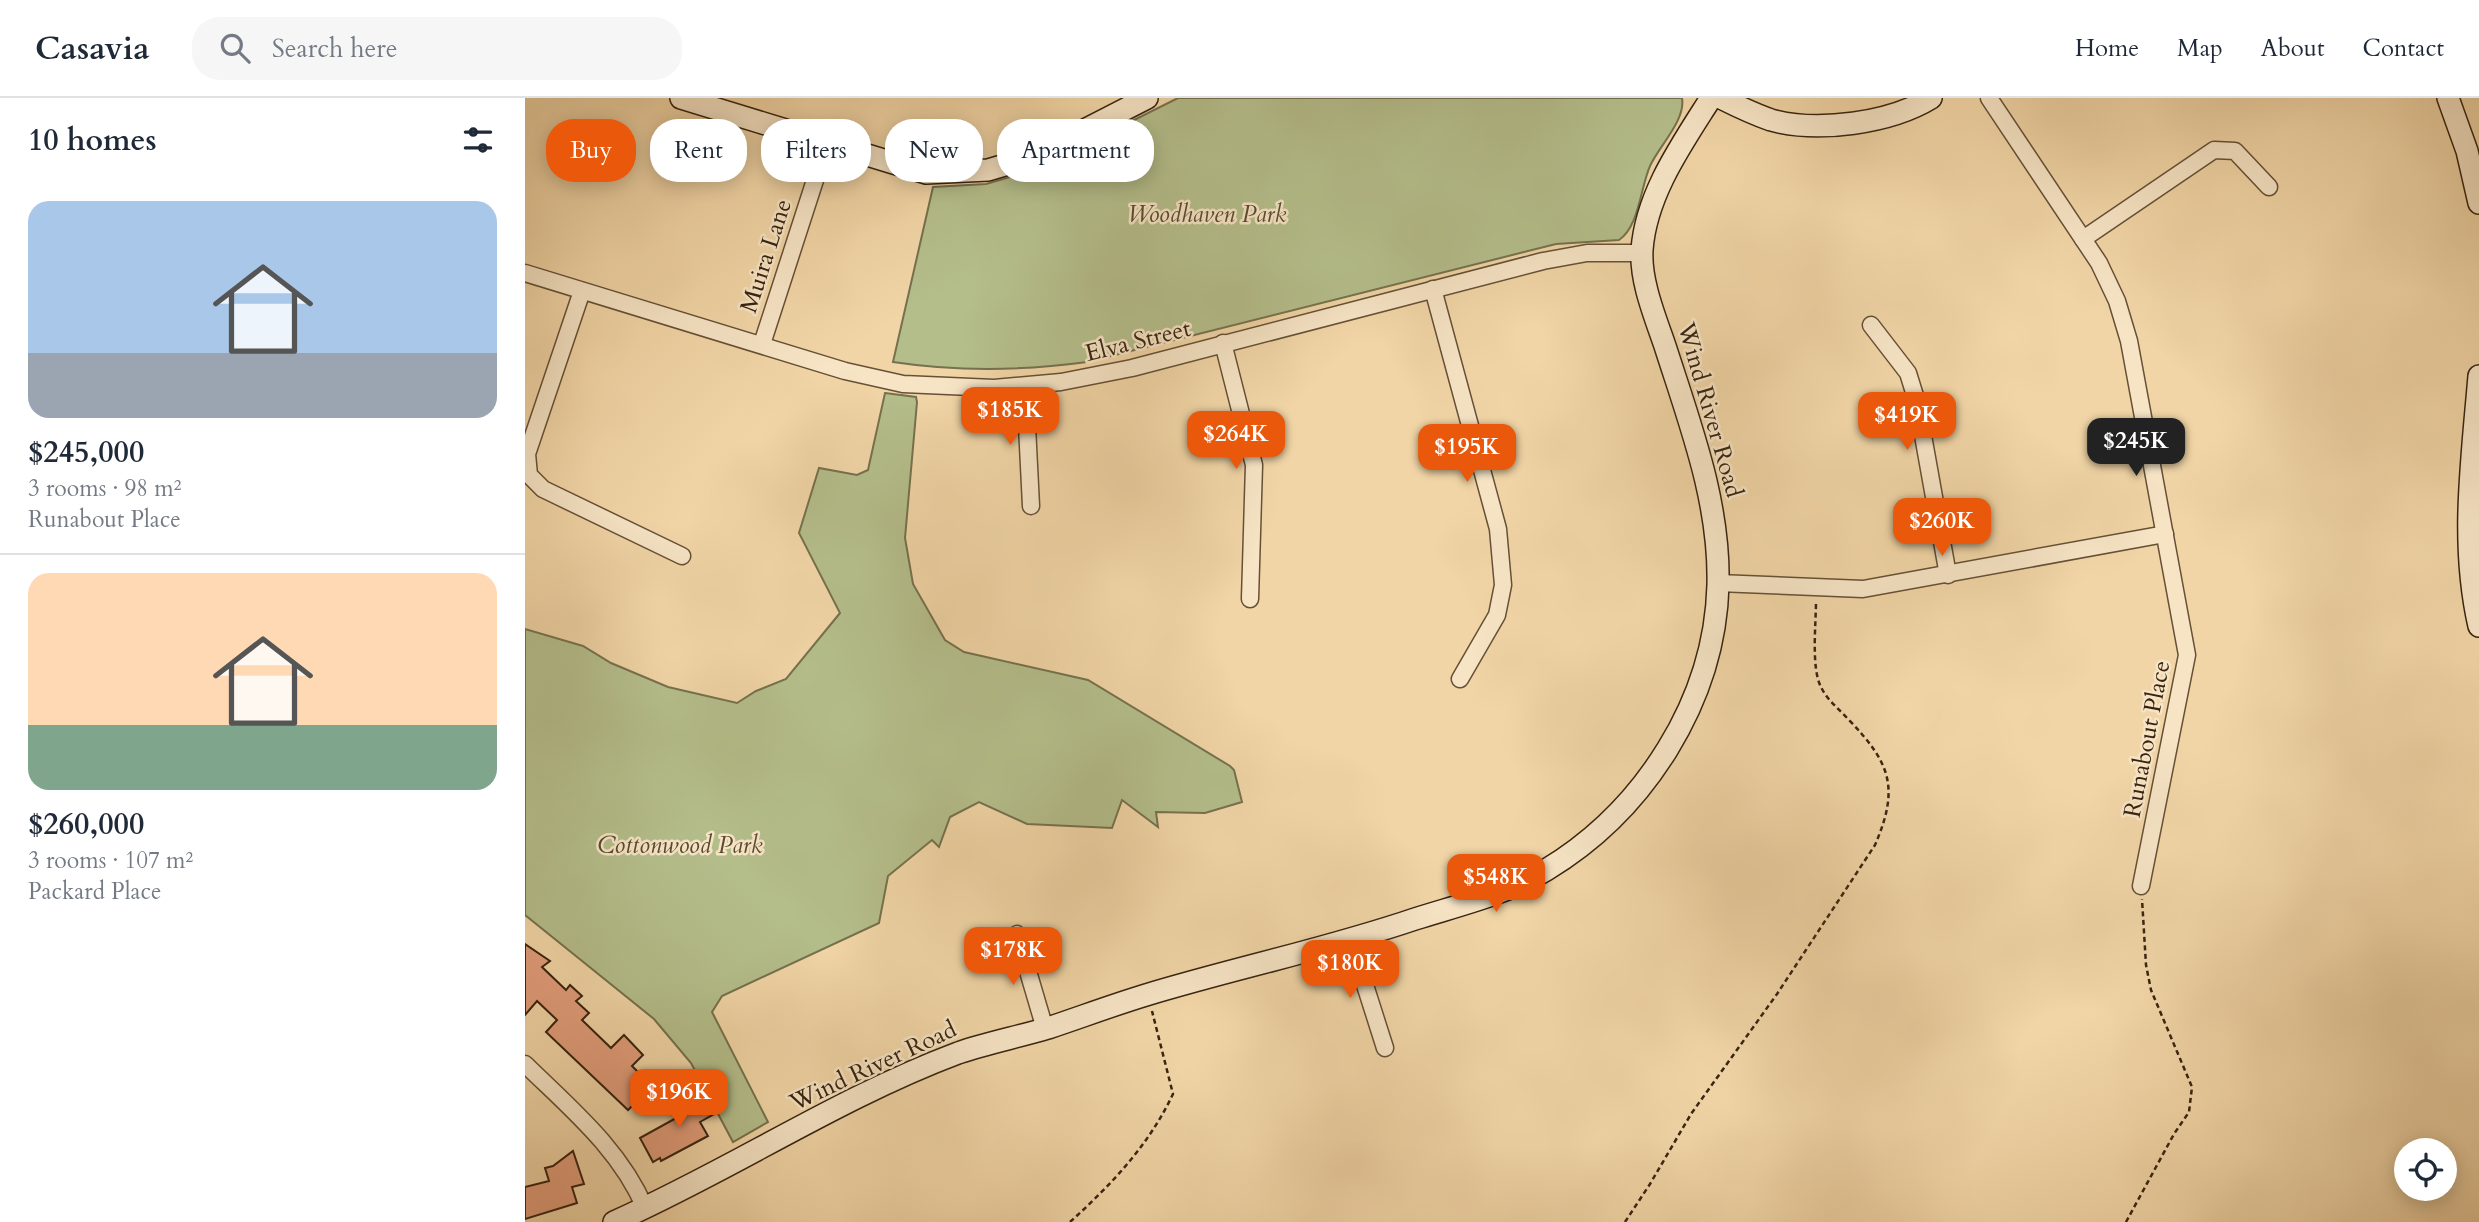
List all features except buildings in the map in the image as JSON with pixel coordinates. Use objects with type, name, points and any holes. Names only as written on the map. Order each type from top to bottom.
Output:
[{"type":"street","points":[[681,98],[761,123]]},
{"type":"street","points":[[871,157],[926,173],[988,170],[1032,157],[1147,98]]},
{"type":"street","name":"Wind River Road","points":[[614,1222],[878,1088],[961,1052],[1045,1029],[1147,995],[1350,941],[1520,884],[1565,858],[1607,824],[1642,785],[1673,740],[1700,677],[1711,638],[1718,583],[1713,505],[1650,299],[1642,253],[1650,215],[1665,176],[1711,98]]},
{"type":"street","points":[[1721,98],[1774,121],[1845,124],[1907,111],[1931,98]]},
{"type":"street","name":"Runabout Place","points":[[1989,98],[2099,263],[2117,301],[2129,341],[2187,655],[2141,886]]},
{"type":"street","points":[[2448,98],[2467,151],[2479,203]]},
{"type":"street","points":[[2083,239],[2214,150],[2235,151],[2269,187]]},
{"type":"street","name":"Muira Lane","points":[[762,344],[815,182]]},
{"type":"street","name":"Elva Street","points":[[525,273],[845,371],[903,384],[964,388],[1025,386],[1096,376],[1543,261],[1587,253],[1642,253]]},
{"type":"street","points":[[1433,289],[1499,529],[1503,585],[1497,615],[1460,679]]},
{"type":"street","points":[[582,291],[527,454],[529,475],[543,489],[682,556]]},
{"type":"street","points":[[1871,325],[1908,373],[1917,402],[1948,575]]},
{"type":"street","points":[[1223,343],[1254,465],[1250,599]]},
{"type":"street","points":[[2479,376],[2467,530],[2470,573],[2479,626]]},
{"type":"street","points":[[1025,386],[1031,506]]},
{"type":"street","points":[[1718,583],[1863,589],[2165,534]]},
{"type":"street","points":[[1017,934],[1045,1029]]},
{"type":"street","points":[[1350,941],[1385,1048]]},
{"type":"street","points":[[525,1064],[593,1130],[618,1159],[629,1174],[645,1208]]},
{"type":"path","points":[[1625,1222],[1691,1114],[1777,994],[1875,845],[1885,821],[1888,799],[1885,768],[1873,746],[1830,701],[1819,683],[1816,587]]},
{"type":"path","points":[[2126,1222],[2189,1112],[2192,1087],[2151,990],[2146,964],[2141,886]]},
{"type":"path","points":[[1070,1222],[1106,1189],[1139,1150],[1173,1094],[1165,1055],[1147,995]]},
{"type":"green space","name":"Woodhaven Park","points":[[1178,98],[1682,98],[1676,124],[1650,166],[1635,217],[1626,234],[1619,240],[1556,244],[1087,362],[990,369],[893,362],[933,187],[986,184],[997,181],[1154,182],[1154,119],[1136,119]]},
{"type":"green space","name":"Cottonwood Park","points":[[885,393],[916,397],[905,538],[913,584],[945,640],[964,652],[1088,680],[1230,766],[1234,770],[1242,802],[1205,813],[1156,812],[1158,827],[1122,800],[1112,828],[1027,824],[979,802],[950,817],[939,847],[932,840],[888,876],[879,923],[722,996],[712,1012],[768,1122],[733,1142],[691,1063],[654,1019],[525,915],[525,629],[583,646],[611,663],[668,687],[737,703],[756,691],[786,679],[840,613],[799,533],[819,468],[857,475],[868,470]]}]
